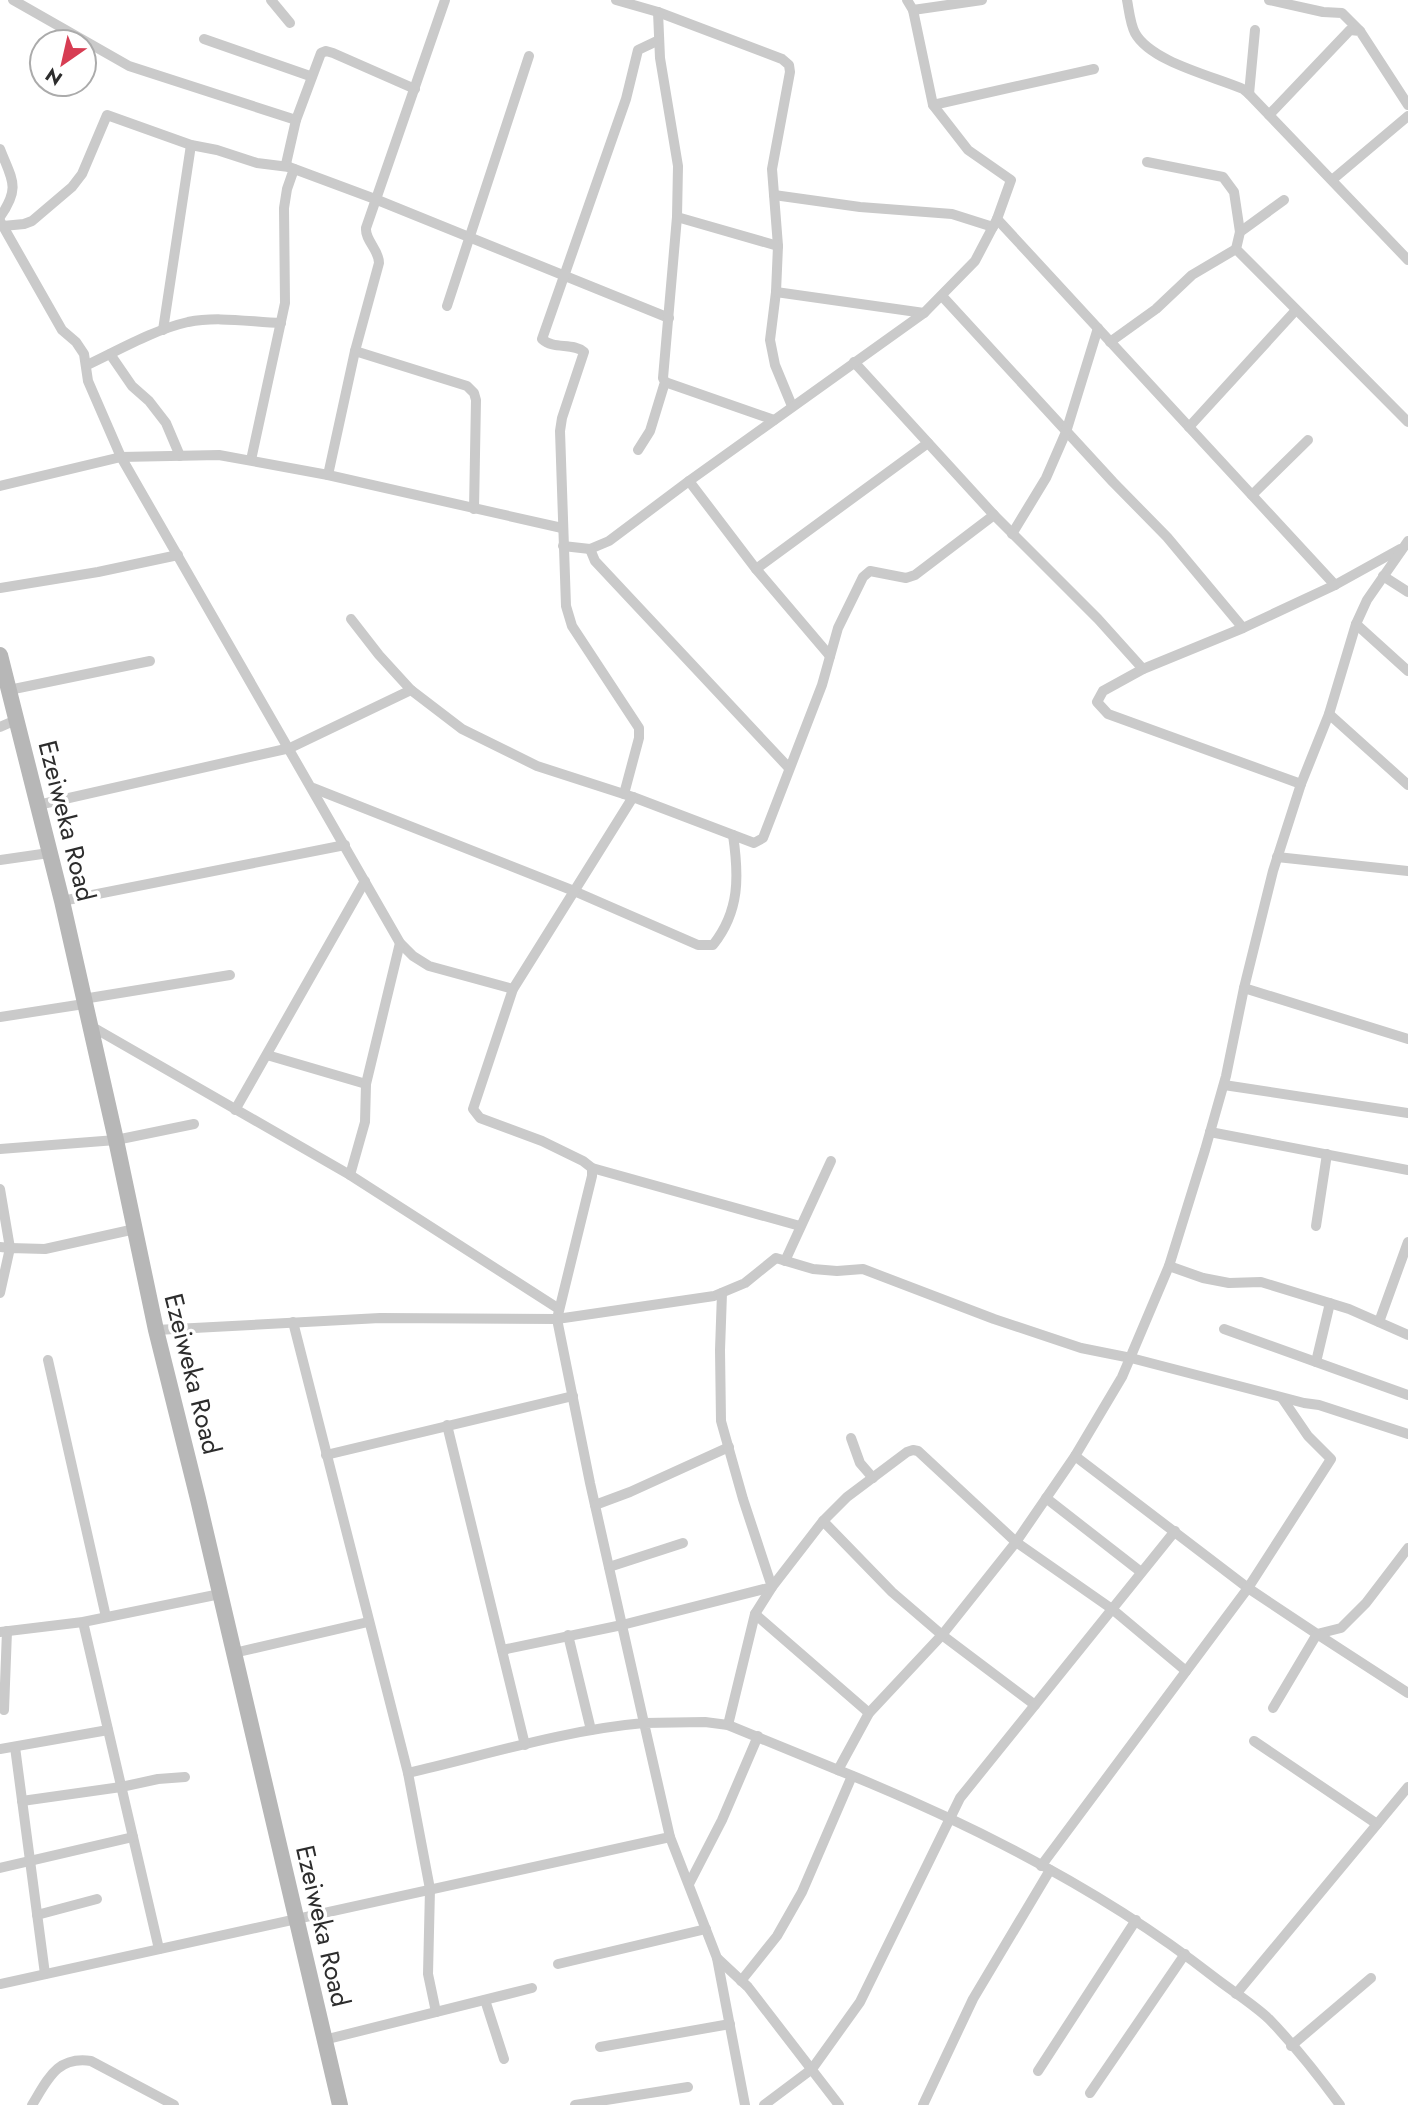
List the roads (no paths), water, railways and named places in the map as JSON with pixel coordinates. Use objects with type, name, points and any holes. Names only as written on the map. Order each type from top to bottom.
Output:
[{"type":"main road","name":"Ezeiweka Road","points":[[0,655],[62,901],[156,1330],[340,2105]]},
{"type":"street","points":[[13,0],[129,65],[296,120]]},
{"type":"street","points":[[271,0],[290,23]]},
{"type":"street","points":[[328,475],[355,351],[379,263],[379,255],[365,234],[446,0]]},
{"type":"street","points":[[623,0],[782,59],[789,65],[790,72],[772,169],[778,246],[770,340],[771,353],[792,406]]},
{"type":"street","points":[[563,546],[590,549],[609,541],[924,313],[975,261],[995,223],[1011,180],[974,156],[933,105],[910,5],[982,0]]},
{"type":"street","points":[[1127,0],[1135,32],[1145,46],[1159,55],[1243,89],[1408,260]]},
{"type":"street","points":[[1269,0],[1322,12],[1342,13],[1360,31],[1408,106]]},
{"type":"street","points":[[638,450],[650,431],[665,382],[663,378],[677,217],[678,166],[661,65],[658,12]]},
{"type":"street","points":[[1249,94],[1255,30]]},
{"type":"street","points":[[1269,115],[1350,30],[1360,31]]},
{"type":"street","points":[[204,39],[310,76]]},
{"type":"street","points":[[659,40],[638,50],[626,99],[542,339],[550,345],[577,347],[584,352],[562,418],[562,528],[569,618],[639,728],[639,738],[629,795],[513,989],[473,1109],[480,1118],[542,1141],[592,1168],[800,1226]]},
{"type":"street","points":[[251,460],[285,303],[284,208],[291,168],[286,160],[310,76],[321,53],[326,51],[415,89]]},
{"type":"street","points":[[447,306],[529,56]]},
{"type":"street","points":[[933,105],[1094,69]]},
{"type":"street","points":[[1,221],[24,224],[32,221],[72,187],[82,174],[107,115],[191,145],[257,163],[291,168],[375,199],[669,318]]},
{"type":"street","points":[[1332,180],[1408,116]]},
{"type":"street","points":[[163,330],[191,145]]},
{"type":"street","points":[[0,149],[13,189],[12,200],[1,221]]},
{"type":"street","points":[[1110,342],[1156,309],[1192,275],[1236,249],[1240,232],[1234,192],[1223,177],[1147,162]]},
{"type":"street","points":[[774,195],[860,207],[951,215],[995,223],[1098,328],[1335,584]]},
{"type":"street","points":[[1240,232],[1284,200]]},
{"type":"street","points":[[677,217],[778,246]]},
{"type":"street","points":[[1,221],[62,330],[76,342],[84,355],[88,381],[121,457],[400,943],[413,956],[429,966],[513,989]]},
{"type":"street","points":[[1236,249],[1408,422]]},
{"type":"street","points":[[776,292],[924,313]]},
{"type":"street","points":[[942,296],[1066,432],[1167,537],[1243,628]]},
{"type":"street","points":[[1189,427],[1296,310]]},
{"type":"street","points":[[87,365],[163,330],[188,322],[217,319],[281,323]]},
{"type":"street","points":[[1012,534],[1046,478],[1066,432],[1098,328]]},
{"type":"street","points":[[355,351],[467,386],[474,393],[474,509]]},
{"type":"street","points":[[110,355],[132,386],[149,401],[166,423],[180,456]]},
{"type":"street","points":[[854,362],[994,515],[1098,619],[1143,669]]},
{"type":"street","points":[[665,382],[774,420]]},
{"type":"street","points":[[1252,495],[1308,440]]},
{"type":"street","points":[[756,569],[929,443]]},
{"type":"street","points":[[0,486],[121,457],[219,455],[328,475],[562,528]]},
{"type":"street","points":[[689,481],[756,569],[830,656]]},
{"type":"street","points":[[351,619],[411,690],[462,729],[524,760],[629,795],[754,843],[763,838],[822,685],[838,628],[863,577],[870,571],[906,578],[915,575],[994,515]]},
{"type":"street","points":[[1301,784],[1108,714],[1097,702],[1103,691],[1143,669],[1243,628],[1335,584],[1406,544]]},
{"type":"street","points":[[838,1770],[869,1713],[942,1635],[1016,1542],[1075,1456],[1131,1358],[1169,1266],[1224,1085],[1244,988],[1277,857],[1301,784],[1329,714],[1356,624],[1367,600],[1406,544]]},
{"type":"street","points":[[590,549],[595,561],[789,768]]},
{"type":"street","points":[[0,588],[98,572],[178,555]]},
{"type":"street","points":[[1383,576],[1408,592]]},
{"type":"street","points":[[1356,624],[1408,671]]},
{"type":"street","points":[[9,691],[150,661]]},
{"type":"street","points":[[38,805],[290,748],[411,690]]},
{"type":"street","points":[[1329,714],[1407,781]]},
{"type":"street","points":[[0,727],[16,720]]},
{"type":"street","points":[[313,788],[574,891],[698,945],[713,945],[724,932],[737,897],[738,866],[733,835]]},
{"type":"street","points":[[62,901],[345,845]]},
{"type":"street","points":[[0,860],[49,853]]},
{"type":"street","points":[[1277,857],[1408,871]]},
{"type":"street","points":[[236,1110],[365,881]]},
{"type":"street","points":[[350,1175],[365,1122],[366,1084],[400,943]]},
{"type":"street","points":[[0,1017],[230,975]]},
{"type":"street","points":[[1244,988],[1408,1039]]},
{"type":"street","points":[[89,1025],[350,1175],[558,1314]]},
{"type":"street","points":[[267,1055],[366,1084]]},
{"type":"street","points":[[1224,1085],[1408,1113]]},
{"type":"street","points":[[0,1149],[116,1140],[194,1124]]},
{"type":"street","points":[[1210,1132],[1408,1170]]},
{"type":"street","points":[[1315,1226],[1327,1154]]},
{"type":"street","points":[[785,1261],[831,1161]]},
{"type":"street","points":[[592,1168],[558,1314],[595,1505],[670,1837],[717,1958],[746,2105]]},
{"type":"street","points":[[0,1189],[5,1247],[0,1293]]},
{"type":"street","points":[[5,1247],[45,1249],[135,1229]]},
{"type":"street","points":[[1380,1322],[1408,1242]]},
{"type":"street","points":[[156,1330],[380,1318],[558,1314],[715,1296],[745,1283],[776,1258],[813,1269],[863,1269],[994,1319],[1081,1348],[1319,1405],[1408,1434]]},
{"type":"street","points":[[1169,1266],[1203,1278],[1229,1283],[1261,1282],[1330,1303],[1408,1335]]},
{"type":"street","points":[[1394,1282],[1408,1283]]},
{"type":"street","points":[[722,1293],[721,1421],[772,1587]]},
{"type":"street","points":[[1316,1362],[1330,1303]]},
{"type":"street","points":[[293,1322],[408,1773],[430,1889],[428,1974],[436,2012]]},
{"type":"street","points":[[1224,1329],[1408,1395]]},
{"type":"street","points":[[48,1360],[106,1617]]},
{"type":"street","points":[[326,1455],[573,1396]]},
{"type":"street","points":[[923,2105],[973,1999],[1046,1868],[1248,1588],[1331,1459],[1308,1436],[1282,1398]]},
{"type":"street","points":[[447,1425],[525,1745]]},
{"type":"street","points":[[851,1438],[860,1463],[873,1478]]},
{"type":"street","points":[[595,1505],[729,1447]]},
{"type":"street","points":[[728,1725],[755,1614],[772,1587],[823,1521],[847,1497],[913,1450],[918,1451],[1016,1542],[1112,1609],[1186,1671]]},
{"type":"street","points":[[1075,1456],[1248,1588],[1408,1693]]},
{"type":"street","points":[[1046,1498],[1142,1572]]},
{"type":"street","points":[[823,1521],[892,1592],[942,1635],[1034,1705]]},
{"type":"street","points":[[764,2105],[812,2069],[860,2002],[960,1798],[1175,1531]]},
{"type":"street","points":[[609,1567],[683,1543]]},
{"type":"street","points":[[1273,1708],[1317,1634],[1341,1628],[1366,1603],[1408,1548]]},
{"type":"street","points":[[502,1650],[622,1625],[772,1587]]},
{"type":"street","points":[[5,1710],[3,1631],[83,1622],[220,1594]]},
{"type":"street","points":[[755,1614],[869,1713]]},
{"type":"street","points":[[83,1622],[159,1949]]},
{"type":"street","points":[[234,1653],[368,1622]]},
{"type":"street","points":[[568,1635],[591,1730]]},
{"type":"street","points":[[408,1773],[591,1730],[644,1723],[705,1722],[728,1725],[852,1776],[1001,1843],[1136,1920],[1185,1954],[1267,2018],[1317,2074],[1340,2105]]},
{"type":"street","points":[[0,1749],[108,1730]]},
{"type":"street","points":[[689,1884],[722,1821],[758,1737]]},
{"type":"street","points":[[1254,1741],[1377,1824]]},
{"type":"street","points":[[15,1747],[45,1974]]},
{"type":"street","points":[[741,1981],[777,1936],[802,1892],[852,1776]]},
{"type":"street","points":[[22,1801],[185,1777]]},
{"type":"street","points":[[1236,1994],[1408,1787]]},
{"type":"street","points":[[0,1868],[133,1837]]},
{"type":"street","points":[[0,1984],[670,1837]]},
{"type":"street","points":[[37,1915],[97,1899]]},
{"type":"street","points":[[1038,2071],[1136,1920]]},
{"type":"street","points":[[558,1964],[706,1929]]},
{"type":"street","points":[[1090,2093],[1185,1954]]},
{"type":"street","points":[[717,1958],[741,1981],[839,2105]]},
{"type":"street","points":[[1291,2046],[1371,1978]]},
{"type":"street","points":[[324,2040],[532,1989]]},
{"type":"street","points":[[485,2000],[504,2059]]},
{"type":"street","points":[[600,2047],[730,2024]]},
{"type":"street","points":[[32,2105],[52,2073],[65,2063],[79,2059],[92,2061],[174,2105]]},
{"type":"street","points":[[575,2105],[688,2087]]}]
